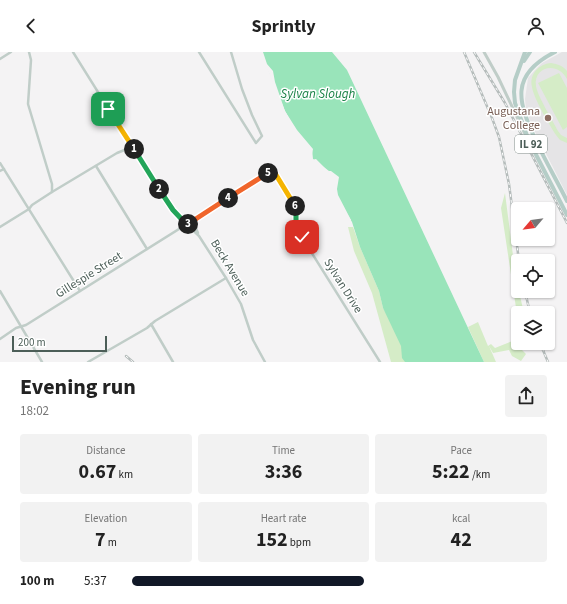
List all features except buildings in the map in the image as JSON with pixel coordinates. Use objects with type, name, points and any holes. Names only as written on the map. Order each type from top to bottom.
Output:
[{"type":"main road","name":"IL 92","points":[[525,52],[515,80],[514,98],[529,140],[567,214]]},
{"type":"main road","points":[[518,69],[530,52]]},
{"type":"main road","name":"IL 92","points":[[555,52],[535,64],[528,73],[521,96],[524,112],[538,145],[567,201]]},
{"type":"street","points":[[0,59],[11,52]]},
{"type":"street","points":[[29,52],[31,60],[28,104],[52,184],[52,192]]},
{"type":"street","name":"Beck Avenue","points":[[73,52],[169,206],[200,237],[226,278],[241,304],[253,340],[266,362]]},
{"type":"street","points":[[199,52],[256,143],[262,136],[242,89],[230,52]]},
{"type":"street","points":[[484,52],[498,77],[521,127],[529,140]]},
{"type":"street","points":[[0,227],[29,209],[32,205],[52,192],[117,153],[132,147]]},
{"type":"street","points":[[0,163],[80,291]]},
{"type":"street","points":[[96,166],[147,249]]},
{"type":"street","points":[[0,171],[4,169]]},
{"type":"street","name":"Sylvan Drive","points":[[187,225],[273,170],[294,203],[296,210],[296,226],[298,231],[380,362]]},
{"type":"street","points":[[197,218],[195,226],[200,237]]},
{"type":"street","name":"Gillespie Street","points":[[0,339],[187,225]]},
{"type":"street","points":[[88,362],[226,278]]},
{"type":"street","points":[[0,291],[42,362]]},
{"type":"street","points":[[151,324],[173,362]]},
{"type":"shaded area","name":"Augustana College","points":[[562,52],[567,52],[567,195],[532,126],[526,109],[525,99],[528,78],[542,63]]},
{"type":"shaded area","points":[[551,63],[560,66],[567,71],[567,79],[563,73],[558,70],[547,68],[538,74],[536,86],[542,102],[558,131],[561,135],[567,138],[567,143],[560,140],[553,131],[538,104],[531,82],[536,70],[543,65]]},
{"type":"shaded area","points":[[559,73],[567,88],[567,127],[563,130],[538,83]]},
{"type":"shaded area","points":[[505,193],[513,254],[511,254],[511,274],[501,208]]},
{"type":"shaded area","points":[[348,227],[353,227],[379,291],[383,308],[414,362],[391,362],[372,293],[354,251]]},
{"type":"shaded area","points":[[515,298],[520,298],[522,306],[516,306]]},
{"type":"shaded area","points":[[478,322],[488,346],[491,344],[495,348],[511,342],[511,350],[522,350],[526,354],[521,361],[512,356],[509,350],[493,353],[489,346],[496,362],[484,362],[468,327]]},
{"type":"water","name":"Sylvan Slough","points":[[261,52],[332,52],[347,70],[484,362],[405,362],[402,358],[401,346],[383,308],[379,291],[360,247],[352,222],[340,202],[336,191],[337,177],[313,159],[312,149],[295,129],[285,111]]},
{"type":"pier","points":[[259,52],[263,52],[267,64],[273,71],[275,82],[285,111],[297,130],[313,149],[312,154],[309,155],[310,150],[294,130],[283,112],[269,73]]},
{"type":"pier","points":[[316,159],[328,171],[331,171],[339,177],[337,189],[338,195],[351,220],[349,221],[338,203],[334,192],[335,178],[311,160]]},
{"type":"railway","points":[[464,52],[499,137],[509,184],[518,254]]},
{"type":"railway","points":[[474,52],[505,103],[567,223]]},
{"type":"railway","points":[[527,298],[528,306]]},
{"type":"railway","points":[[543,350],[548,362]]},
{"type":"railway","points":[[126,356],[133,362]]},
{"type":"place","name":"Augustana College","points":[[548,118]]},
{"type":"route","points":[[108,109],[169,206],[187,225],[273,170],[294,203],[296,210],[296,226],[302,237]]}]
